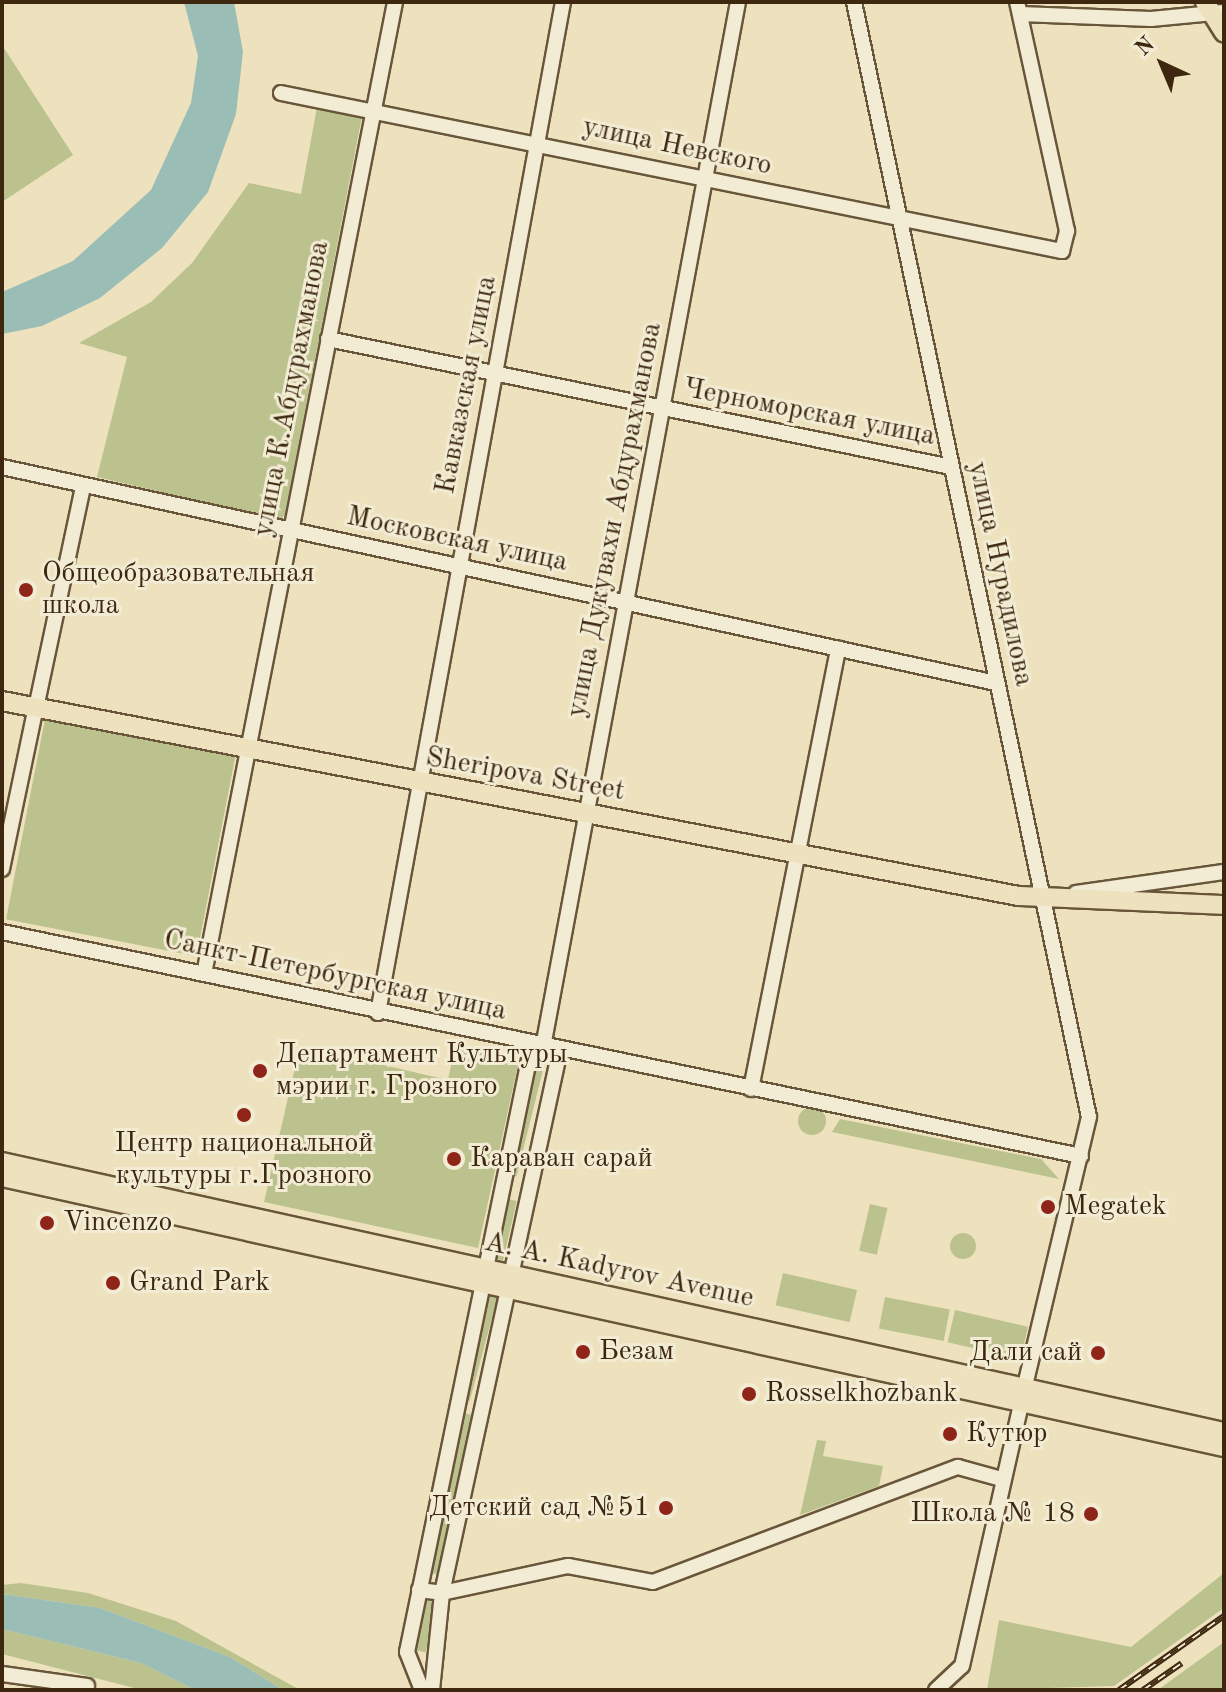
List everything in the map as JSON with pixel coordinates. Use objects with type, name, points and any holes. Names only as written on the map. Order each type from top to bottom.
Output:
[{"type":"main road","points":[[1214,9],[1224,32]]},
{"type":"main road","name":"Sheripova Street","points":[[2,701],[35,712],[1040,898],[1224,905]]},
{"type":"main road","name":"A. A. Kadyrov Avenue","points":[[2,1162],[510,1284],[1023,1397],[1224,1447]]},
{"type":"main road","name":"A. A. Kadyrov Avenue","points":[[2,1177],[485,1278]]},
{"type":"main road","name":"A. A. Kadyrov Avenue","points":[[1023,1397],[1224,1432]]},
{"type":"street","name":"улица К.Абдурахманова","points":[[204,974],[395,2]]},
{"type":"street","name":"Кавказская улица","points":[[378,1013],[417,784],[539,145],[563,2]]},
{"type":"street","name":"улица Дукувахи Абдурахманова","points":[[407,1652],[586,814],[707,181],[738,2]]},
{"type":"street","name":"улица Нурадилова","points":[[854,2],[1040,898],[1089,1117],[1002,1479],[962,1666],[936,1690]]},
{"type":"street","name":"улица Невского","points":[[281,93],[1062,251],[1067,231],[1018,8]]},
{"type":"street","points":[[1018,8],[1151,19],[1214,9]]},
{"type":"street","name":"Черноморская улица","points":[[328,339],[494,377],[951,467]]},
{"type":"street","name":"Московская улица","points":[[2,467],[291,532],[460,564],[626,604],[996,683]]},
{"type":"street","points":[[2,869],[83,486]]},
{"type":"street","points":[[751,1089],[838,649]]},
{"type":"street","points":[[1040,898],[1224,872]]},
{"type":"street","name":"Санкт-Петербургская улица","points":[[2,932],[378,1013],[1081,1156]]},
{"type":"street","points":[[432,1690],[430,1662],[442,1593],[485,1411],[560,1050]]},
{"type":"street","points":[[506,1181],[531,1186]]},
{"type":"street","points":[[458,1404],[485,1411]]},
{"type":"street","points":[[419,1590],[442,1593],[568,1566],[653,1582],[958,1467],[1002,1479]]},
{"type":"street","points":[[407,1652],[430,1662]]},
{"type":"street","points":[[407,1652],[422,1690]]},
{"type":"street","points":[[2,1674],[87,1686]]},
{"type":"green space","points":[[2,45],[73,155],[2,202]]},
{"type":"green space","points":[[317,107],[362,116],[285,515],[279,520],[97,477],[127,357],[79,343],[151,302],[192,263],[249,183],[301,194]]},
{"type":"green space","points":[[45,719],[235,756],[197,956],[6,919]]},
{"type":"green space","points":[[455,1046],[519,1060],[478,1248],[264,1202],[296,1063],[310,1048],[448,1080]]},
{"type":"green space","points":[[537,1061],[545,1063],[516,1176],[509,1175]]},
{"type":"green space","points":[[812,1107],[822,1111],[826,1121],[822,1131],[812,1135],[802,1131],[798,1121],[802,1111]]},
{"type":"green space","points":[[840,1119],[1041,1159],[1059,1179],[832,1132]]},
{"type":"green space","points":[[508,1199],[517,1201],[503,1260],[494,1258]]},
{"type":"green space","points":[[870,1204],[888,1208],[877,1255],[859,1251]]},
{"type":"green space","points":[[963,1233],[972,1237],[976,1246],[972,1255],[963,1259],[954,1255],[950,1246],[954,1237]]},
{"type":"green space","points":[[783,1273],[857,1290],[850,1322],[776,1305]]},
{"type":"green space","points":[[487,1294],[498,1297],[470,1401],[459,1398]]},
{"type":"green space","points":[[885,1297],[950,1310],[944,1341],[879,1328]]},
{"type":"green space","points":[[955,1310],[1028,1327],[1021,1359],[948,1342]]},
{"type":"green space","points":[[463,1413],[473,1415],[442,1575],[432,1573]]},
{"type":"green space","points":[[817,1440],[826,1441],[823,1456],[883,1466],[879,1486],[800,1515]]},
{"type":"green space","points":[[1224,1573],[1224,1608],[1114,1686],[987,1690],[999,1620],[1131,1647]]},
{"type":"green space","points":[[21,1583],[88,1593],[176,1621],[300,1690],[283,1690],[230,1657],[100,1608],[2,1594],[2,1585]]},
{"type":"green space","points":[[424,1600],[435,1602],[426,1652],[415,1650]]},
{"type":"green space","points":[[2,1629],[141,1663],[195,1690],[142,1690],[2,1654]]},
{"type":"green space","points":[[1224,1642],[1224,1690],[1157,1690],[1159,1689]]},
{"type":"water","points":[[184,2],[234,2],[243,52],[236,114],[208,192],[162,248],[100,298],[42,326],[2,334],[2,292],[73,261],[151,190],[191,103],[198,56]]},
{"type":"water","points":[[2,1594],[100,1608],[230,1657],[283,1690],[195,1690],[141,1663],[2,1629]]},
{"type":"railway","points":[[1119,1690],[1224,1616]]},
{"type":"railway","points":[[1143,1690],[1182,1663]]},
{"type":"place","name":"Общеобразовательная школа","points":[[26,590]]},
{"type":"place","name":"Департамент Культуры мэрии г. Грозного","points":[[260,1071]]},
{"type":"place","name":"Центр национальной культуры г.Грозного","points":[[244,1115]]},
{"type":"place","name":"Караван сарай","points":[[454,1159]]},
{"type":"place","name":"Megatek","points":[[1048,1207]]},
{"type":"place","name":"Vincenzo","points":[[47,1223]]},
{"type":"place","name":"Grand Park","points":[[113,1283]]},
{"type":"place","name":"Безам","points":[[583,1352]]},
{"type":"place","name":"Дали сай","points":[[1098,1353]]},
{"type":"place","name":"Rosselkhozbank","points":[[749,1394]]},
{"type":"place","name":"Кутюр","points":[[950,1434]]},
{"type":"place","name":"Детский сад №51","points":[[666,1508]]},
{"type":"place","name":"Школа № 18","points":[[1091,1514]]}]
